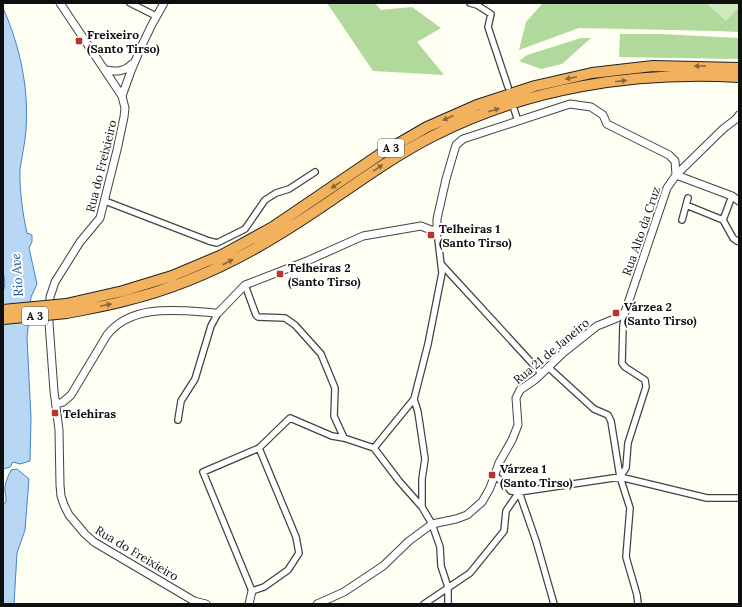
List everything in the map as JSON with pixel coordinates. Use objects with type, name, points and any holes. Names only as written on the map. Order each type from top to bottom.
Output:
[{"type":"highway","name":"A 3","points":[[3,310],[67,308],[165,278],[222,255],[273,227],[382,153],[427,128],[478,105],[535,86],[592,73],[653,66],[739,68]]},
{"type":"highway","name":"A 3","points":[[3,319],[67,308],[126,301],[175,285],[226,264],[278,235],[388,161],[433,136],[480,114],[537,96],[594,84],[654,77],[739,77]]},
{"type":"street","points":[[60,3],[122,96]]},
{"type":"street","points":[[130,3],[156,16]]},
{"type":"street","points":[[122,96],[134,62],[156,16],[164,3]]},
{"type":"street","points":[[470,3],[477,5],[491,14],[488,27],[508,87]]},
{"type":"street","points":[[105,70],[118,72],[127,69],[134,62]]},
{"type":"street","name":"Rua do Freixieiro","points":[[122,96],[125,108],[124,117],[100,218],[80,242],[55,282],[50,296],[49,323],[54,391],[57,404],[59,430],[60,490],[64,505],[76,525],[85,534],[194,600],[206,604]]},
{"type":"street","points":[[374,448],[414,399],[428,344],[442,273],[437,218],[456,145],[463,139],[570,104],[591,107],[603,114],[607,124],[669,155],[675,162],[676,175],[732,196],[739,201]]},
{"type":"street","points":[[514,109],[518,121]]},
{"type":"street","name":"Rua Alto da Cruz","points":[[625,312],[664,194],[670,182],[736,119],[739,114]]},
{"type":"street","points":[[105,201],[217,243],[245,229],[265,200],[276,193],[289,189],[315,172]]},
{"type":"street","points":[[722,220],[732,196]]},
{"type":"street","points":[[682,220],[688,198]]},
{"type":"street","points":[[686,205],[722,220],[733,238],[737,241]]},
{"type":"street","points":[[178,420],[181,400],[195,379],[211,326],[218,313],[245,285],[307,261],[364,236],[422,226],[431,230],[437,230]]},
{"type":"street","points":[[441,265],[541,373]]},
{"type":"street","points":[[245,285],[258,317],[285,318],[295,325],[321,354],[335,388],[334,416],[344,438]]},
{"type":"street","points":[[57,404],[63,402],[71,395],[107,335],[114,326],[128,317],[140,313],[159,311],[218,313]]},
{"type":"street","points":[[620,476],[626,468],[628,443],[646,387],[645,380],[625,367],[622,363],[622,334],[625,312]]},
{"type":"street","name":"Rua 21 de Janeiro","points":[[432,524],[467,515],[482,502],[490,488],[499,463],[512,440],[518,425],[516,398],[520,390],[597,326],[616,318],[625,312]]},
{"type":"street","points":[[548,367],[594,408],[608,415],[612,426],[620,476],[630,508],[626,557],[637,595],[638,604]]},
{"type":"street","points":[[414,399],[418,412],[425,459],[422,479],[422,508]]},
{"type":"street","points":[[249,604],[252,591],[203,472],[259,448],[290,418],[332,436],[344,438],[374,448],[398,481],[422,508],[432,524],[440,547],[440,566],[448,587],[448,604]]},
{"type":"street","points":[[252,591],[264,587],[288,570],[299,553],[296,537],[259,448]]},
{"type":"street","points":[[495,476],[504,483],[511,492],[620,476],[707,498],[739,498]]},
{"type":"street","points":[[424,604],[470,573],[504,531],[506,511],[519,492]]},
{"type":"street","points":[[519,492],[536,541],[554,604]]},
{"type":"street","points":[[318,604],[344,592],[383,566],[409,540],[432,524]]},
{"type":"green space","points":[[327,3],[375,3],[381,10],[412,7],[441,28],[417,42],[444,75],[373,71]]},
{"type":"green space","points":[[543,3],[706,3],[726,21],[739,7],[739,32],[579,28],[519,50],[526,22]]},
{"type":"green space","points":[[706,3],[739,3],[739,7],[726,22]]},
{"type":"green space","points":[[620,34],[660,34],[739,38],[739,59],[619,57]]},
{"type":"green space","points":[[581,38],[591,38],[562,64],[541,69],[519,61],[527,55]]},
{"type":"water","name":"Rio Ave","points":[[3,8],[19,52],[25,83],[27,114],[20,169],[20,184],[27,233],[32,235],[32,242],[29,248],[37,284],[31,297],[27,338],[31,418],[30,461],[20,464],[13,462],[10,467],[3,469],[3,294],[5,283],[3,271]]},
{"type":"water","points":[[17,469],[29,479],[25,530],[17,553],[14,604],[3,604],[3,504],[6,502],[5,489],[11,470]]},
{"type":"place","name":"Freixeiro (Santo Tirso)","points":[[79,41]]},
{"type":"place","name":"Telheiras 1 (Santo Tirso)","points":[[431,235]]},
{"type":"place","name":"Telheiras 2 (Santo Tirso)","points":[[280,274]]},
{"type":"place","name":"Várzea 2 (Santo Tirso)","points":[[616,313]]},
{"type":"place","name":"Telehiras","points":[[55,413]]},
{"type":"place","name":"Várzea 1 (Santo Tirso)","points":[[492,475]]}]
